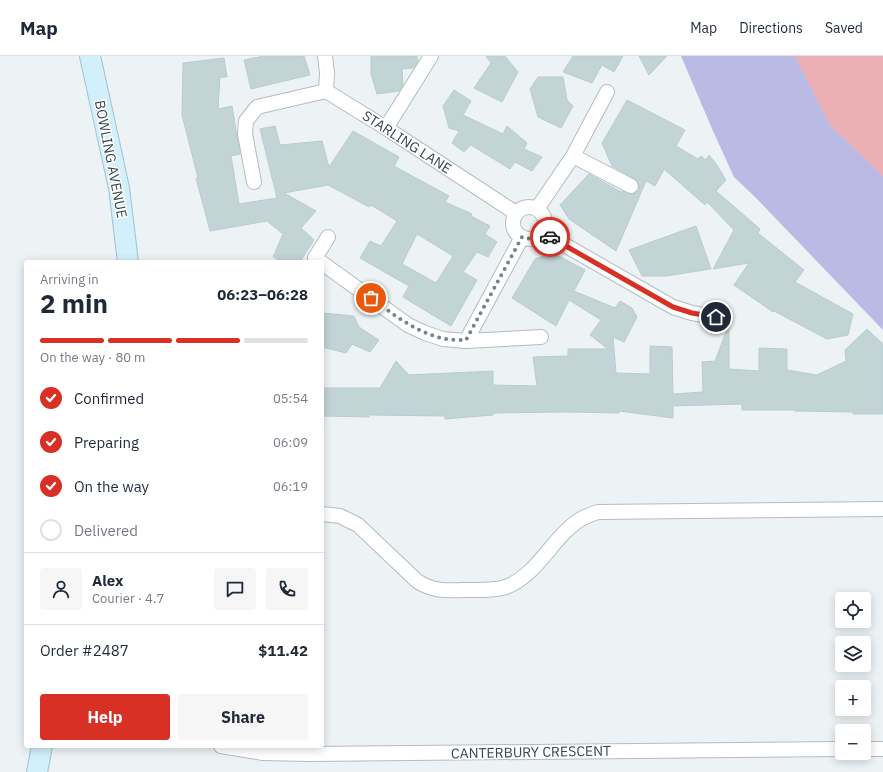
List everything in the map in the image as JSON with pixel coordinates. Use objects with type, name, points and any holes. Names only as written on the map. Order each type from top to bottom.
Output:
[{"type":"main road","name":"BOWLING AVENUE","points":[[90,56],[119,188],[128,260]]},
{"type":"main road","points":[[37,772],[42,748]]},
{"type":"street","points":[[254,182],[245,134],[246,121],[257,107],[326,91],[327,73],[325,56]]},
{"type":"street","points":[[386,128],[431,56]]},
{"type":"street","name":"STARLING LANE","points":[[326,91],[386,128],[516,213]]},
{"type":"street","points":[[537,209],[572,156],[607,92]]},
{"type":"street","points":[[572,156],[631,186]]},
{"type":"street","points":[[528,207],[537,209],[544,217],[545,227],[535,238],[531,239],[522,237],[514,229],[514,218],[516,213],[528,207]]},
{"type":"street","points":[[542,232],[647,294],[673,307],[692,313],[716,317]]},
{"type":"street","points":[[317,260],[328,237]]},
{"type":"street","points":[[466,340],[522,237]]},
{"type":"street","points":[[324,266],[408,325],[442,339],[466,340],[540,337]]},
{"type":"street","points":[[324,514],[340,516],[358,525],[417,580],[425,586],[444,591],[489,590],[517,582],[532,569],[580,519],[598,512],[883,509]]},
{"type":"street","name":"CANTERBURY CRESCENT","points":[[233,748],[263,753],[310,754],[835,749]]},
{"type":"street","points":[[871,749],[883,749]]},
{"type":"shaded area","points":[[681,56],[883,56],[883,330],[734,177]]},
{"type":"shaded area","points":[[795,56],[883,56],[883,176],[830,125]]},
{"type":"building","points":[[264,56],[304,56],[310,75],[251,89],[244,60]]},
{"type":"building","points":[[371,56],[417,56],[418,61],[413,68],[402,69],[403,85],[399,91],[377,94],[371,74]]},
{"type":"building","points":[[486,56],[505,56],[518,72],[502,102],[474,88],[491,63]]},
{"type":"building","points":[[573,56],[623,56],[614,72],[602,65],[592,83],[563,72]]},
{"type":"building","points":[[639,56],[667,56],[649,75]]},
{"type":"building","points":[[224,58],[227,77],[220,77],[218,109],[232,106],[240,154],[231,156],[239,204],[277,198],[260,129],[275,126],[280,145],[322,141],[329,167],[353,131],[399,157],[394,166],[449,196],[445,202],[472,214],[471,216],[490,226],[485,234],[497,242],[488,257],[477,252],[463,272],[477,280],[451,326],[403,297],[409,286],[360,258],[370,241],[381,246],[397,221],[371,205],[369,207],[328,185],[284,193],[316,211],[301,228],[314,240],[301,260],[279,260],[273,257],[283,234],[267,221],[210,231],[182,115],[183,63]],"holes":[[[417,234],[453,256],[436,283],[402,264]]]},
{"type":"building","points":[[538,77],[563,77],[567,100],[573,106],[561,128],[538,117],[530,89]]},
{"type":"building","points":[[454,90],[471,101],[463,115],[503,134],[507,126],[527,143],[524,149],[542,157],[532,171],[515,162],[510,169],[471,145],[464,152],[452,143],[459,131],[449,128],[443,106]]},
{"type":"building","points":[[627,100],[685,130],[676,146],[698,159],[701,156],[706,160],[709,155],[726,180],[716,191],[760,229],[758,233],[804,270],[795,282],[853,314],[848,335],[827,339],[774,311],[773,312],[734,285],[749,263],[713,269],[734,230],[707,202],[705,205],[664,169],[655,186],[646,181],[616,251],[569,219],[560,205],[589,174],[623,193],[622,191],[632,194],[639,190],[639,185],[635,179],[612,166],[602,143]]},
{"type":"building","points":[[696,226],[711,269],[666,276],[642,276],[629,250]]},
{"type":"building","points":[[553,253],[585,270],[574,291],[615,308],[620,301],[632,308],[637,317],[624,342],[613,337],[616,373],[650,374],[650,346],[672,347],[673,394],[703,392],[702,362],[715,361],[729,327],[729,369],[759,371],[759,348],[787,349],[787,370],[817,375],[846,361],[845,350],[867,329],[883,344],[883,414],[853,414],[853,412],[795,410],[742,410],[742,404],[673,406],[673,418],[619,411],[619,413],[493,413],[493,415],[445,419],[445,416],[324,416],[324,388],[380,388],[396,361],[409,375],[493,371],[493,385],[537,386],[533,357],[568,356],[568,349],[608,349],[590,335],[601,320],[569,300],[556,326],[512,298],[535,259]]},
{"type":"building","points":[[324,313],[354,316],[359,327],[379,340],[370,352],[352,344],[346,353],[324,348]]},
{"type":"way so far","points":[[371,298],[408,325],[425,333],[442,339],[466,340],[522,237],[531,239],[539,236],[542,232],[550,237]]},
{"type":"route","points":[[550,237],[647,294],[673,307],[692,313],[716,317]]}]
